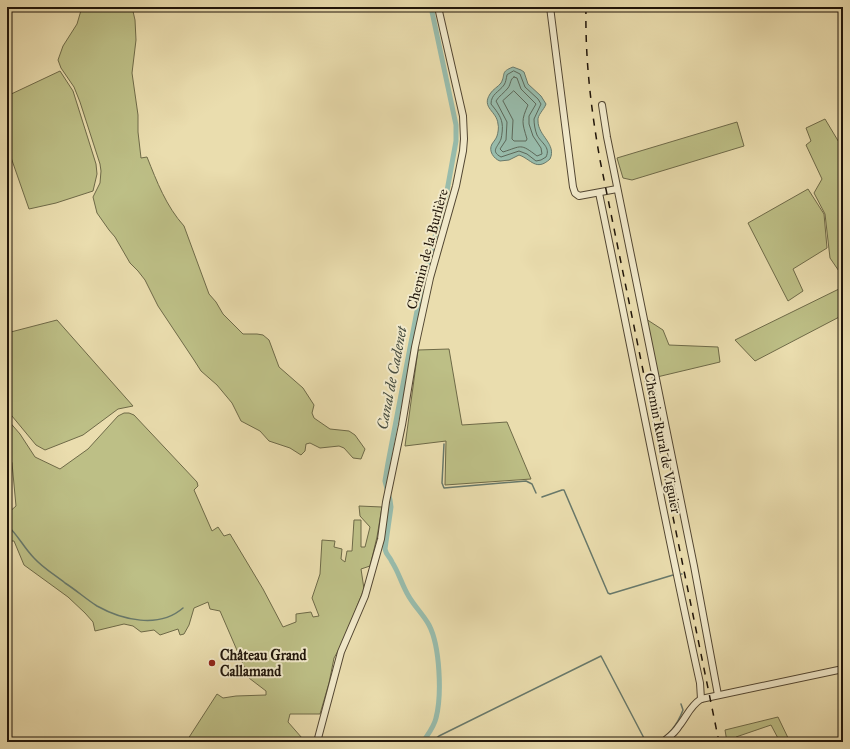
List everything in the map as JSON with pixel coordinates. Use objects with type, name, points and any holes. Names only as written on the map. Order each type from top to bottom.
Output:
[{"type":"street","name":"Chemin de la Burlière","points":[[317,742],[341,652],[369,584],[381,539],[387,498],[402,425],[415,346],[430,278],[456,186],[464,139],[463,116],[438,7]]},
{"type":"street","points":[[550,7],[572,187],[575,193],[579,196],[618,189]]},
{"type":"street","points":[[602,105],[606,137],[618,189],[694,566],[718,695]]},
{"type":"street","name":"Chemin Rural de Viguier","points":[[598,193],[631,344],[678,582],[700,683],[701,699]]},
{"type":"street","points":[[663,742],[678,728],[692,706],[701,699],[731,694],[843,668]]},
{"type":"green space","points":[[82,7],[132,7],[135,20],[136,40],[132,73],[138,115],[141,158],[147,157],[158,185],[167,202],[184,226],[209,294],[223,314],[243,334],[263,335],[269,340],[279,367],[303,388],[314,405],[312,413],[314,418],[330,429],[349,431],[355,435],[365,449],[361,459],[353,458],[344,448],[339,446],[320,448],[310,443],[306,444],[305,451],[301,455],[290,448],[269,441],[260,431],[241,421],[232,403],[217,385],[201,371],[158,306],[145,280],[130,263],[115,237],[97,213],[93,197],[100,183],[100,164],[74,87],[61,68],[58,60],[63,46],[77,24]]},
{"type":"green space","points":[[60,71],[73,91],[96,164],[97,174],[93,191],[56,203],[29,209],[7,146],[7,96]]},
{"type":"green space","points":[[825,119],[843,149],[843,277],[830,258],[825,214],[814,193],[822,179],[806,145],[811,141],[806,128]]},
{"type":"green space","points":[[737,122],[744,146],[632,180],[623,178],[617,158]]},
{"type":"green space","points":[[808,189],[824,214],[827,248],[793,269],[803,291],[788,301],[748,223]]},
{"type":"green space","points":[[843,287],[843,315],[755,361],[735,340]]},
{"type":"green space","points":[[646,319],[663,330],[669,345],[718,347],[720,362],[657,377]]},
{"type":"green space","points":[[57,320],[133,406],[118,409],[83,435],[45,450],[36,445],[7,410],[7,333]]},
{"type":"green space","points":[[449,349],[462,425],[507,422],[531,479],[445,485],[446,441],[405,446],[418,350]]},
{"type":"green space","points":[[124,413],[134,415],[197,482],[198,486],[194,490],[212,531],[218,527],[224,536],[230,534],[263,589],[283,627],[296,622],[296,614],[311,612],[313,617],[319,616],[312,598],[320,574],[322,540],[335,541],[334,547],[342,549],[341,559],[345,562],[347,551],[352,551],[354,520],[361,520],[361,547],[365,547],[370,527],[360,516],[359,506],[382,507],[370,566],[361,569],[364,589],[342,644],[334,658],[329,683],[320,714],[290,714],[288,722],[302,738],[316,738],[314,742],[186,742],[217,694],[223,698],[266,695],[266,691],[249,678],[220,611],[210,609],[208,602],[194,608],[189,625],[184,634],[180,635],[178,629],[160,635],[154,630],[141,632],[133,626],[124,624],[95,631],[93,622],[85,613],[68,597],[24,565],[14,541],[7,541],[7,514],[16,506],[12,463],[7,448],[7,419],[20,434],[35,457],[60,469],[88,449],[118,416]]},
{"type":"green space","points":[[778,717],[790,742],[780,742],[771,725],[736,737],[737,742],[727,742],[725,730]]},
{"type":"water","points":[[513,67],[524,72],[528,84],[541,96],[546,104],[538,119],[541,131],[551,149],[550,159],[545,163],[537,165],[519,155],[509,160],[500,161],[494,157],[491,152],[492,144],[497,136],[498,127],[497,120],[488,106],[488,99],[491,92],[501,83],[506,70]]},
{"type":"waterway","name":"Canal de Cadenet","points":[[423,742],[434,724],[438,708],[438,658],[436,645],[429,625],[408,595],[385,549],[391,507],[385,481],[421,290],[447,191],[456,141],[456,125],[431,7]]},
{"type":"waterway","points":[[444,444],[442,483],[444,488],[526,481],[532,484],[536,493]]},
{"type":"waterway","points":[[542,497],[564,490],[608,593],[610,594],[673,575]]},
{"type":"waterway","points":[[7,525],[30,554],[41,565],[97,606],[107,611],[129,618],[152,620],[163,619],[173,615],[183,608]]},
{"type":"waterway","points":[[431,742],[439,736],[601,656],[646,742]]},
{"type":"waterway","points":[[656,742],[669,733],[676,724],[683,710],[681,704]]},
{"type":"railway","points":[[586,7],[586,46],[589,84],[600,160],[719,742]]},
{"type":"place","name":"Château Grand Callamand","points":[[212,663]]}]
